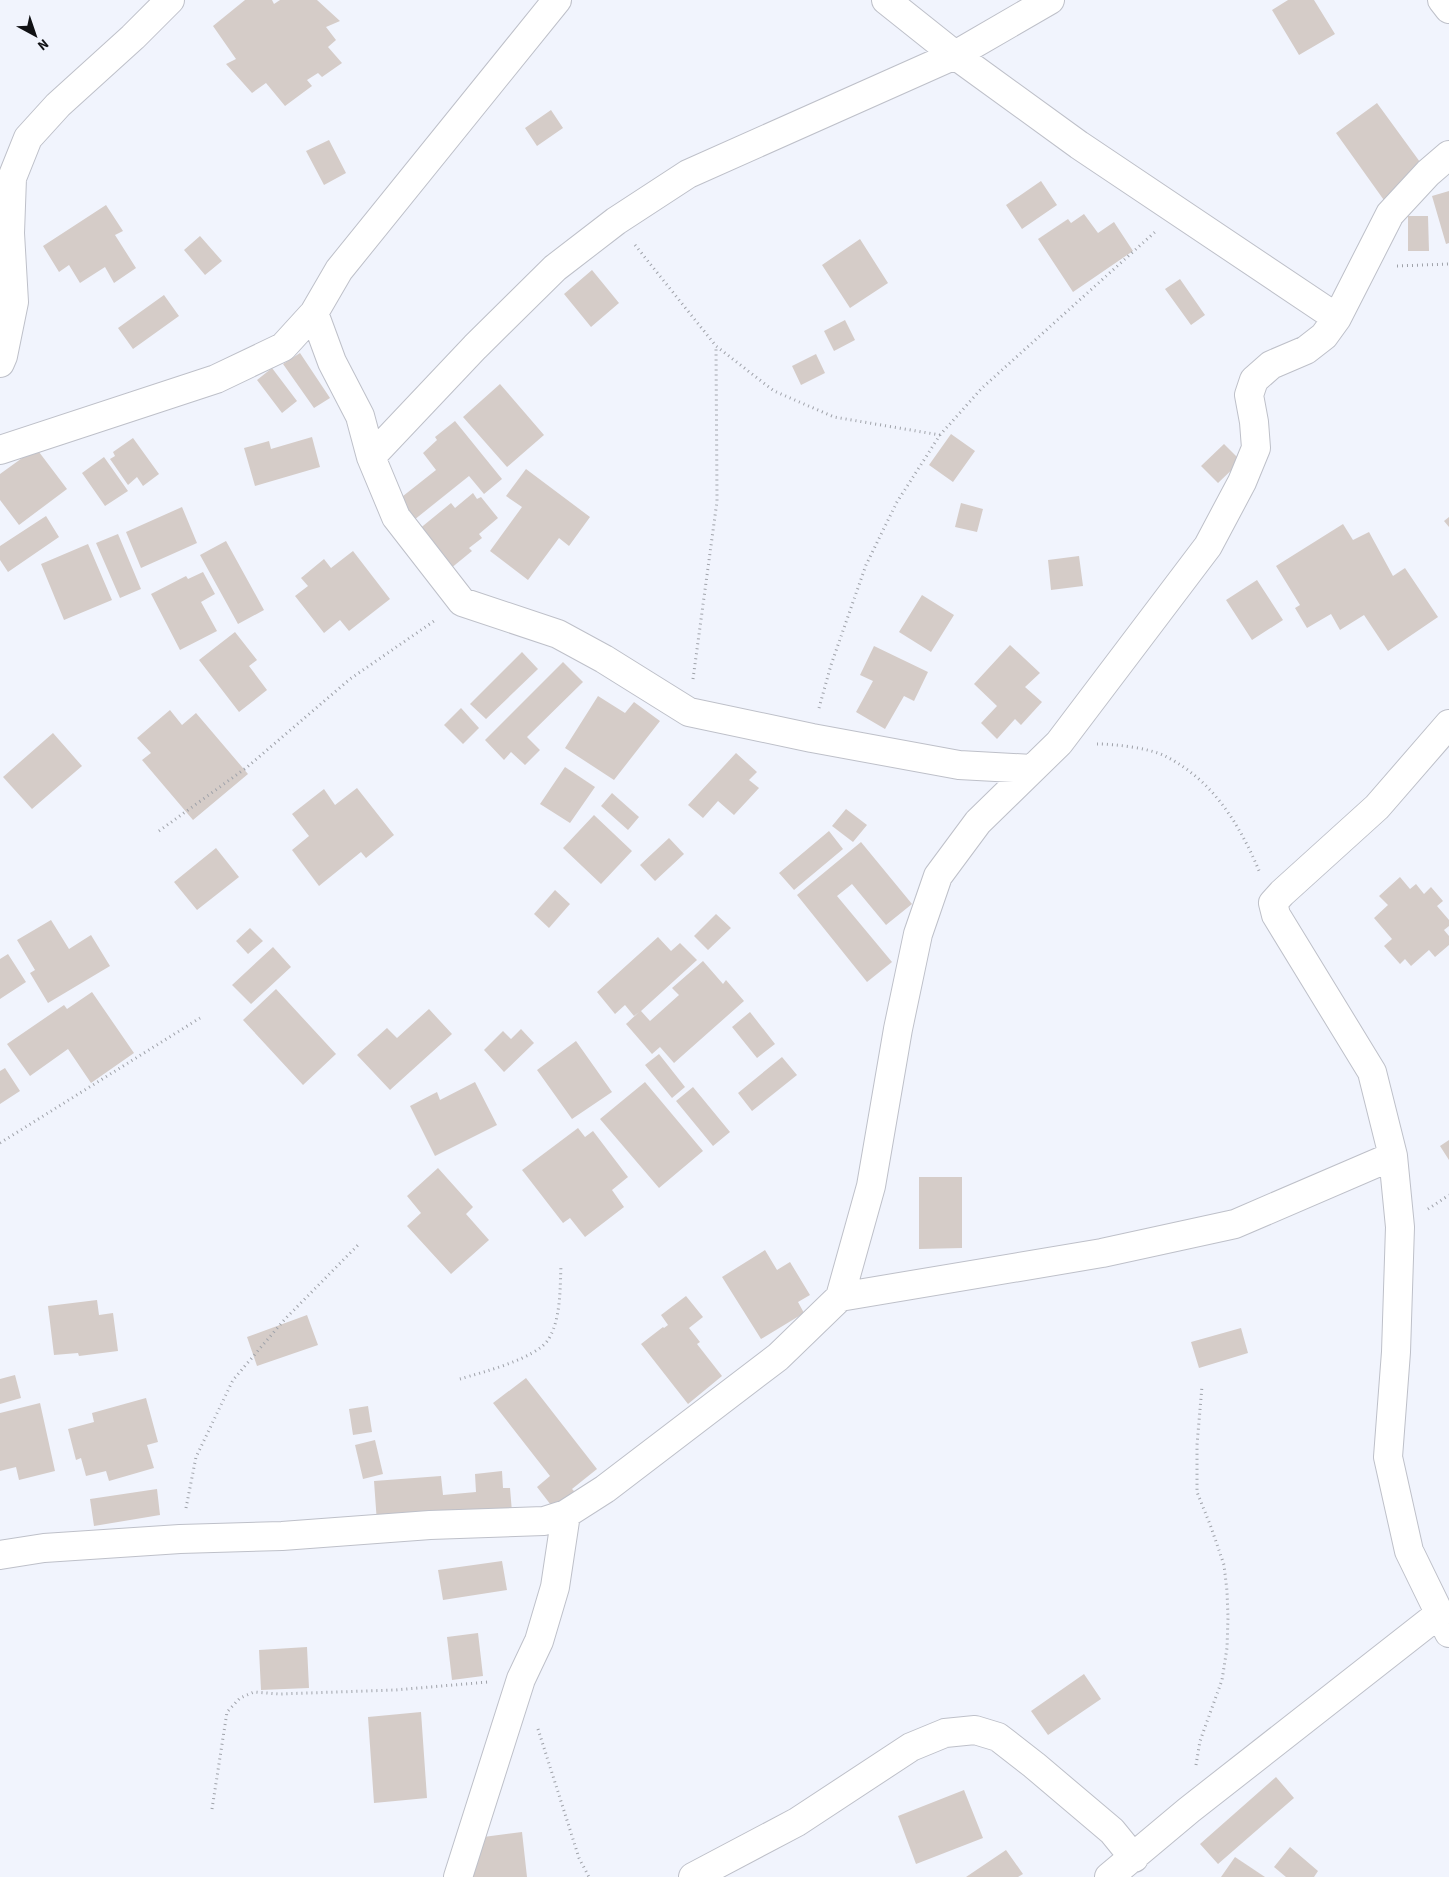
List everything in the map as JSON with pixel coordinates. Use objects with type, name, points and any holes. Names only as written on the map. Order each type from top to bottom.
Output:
[{"type":"street","points":[[0,363],[14,302],[10,232],[12,178],[28,138],[58,105],[133,38],[170,0]]},
{"type":"street","points":[[0,450],[216,379],[282,347],[314,313],[339,270],[557,0]]},
{"type":"street","points":[[886,0],[955,55],[1079,145],[1337,318]]},
{"type":"street","points":[[371,457],[475,347],[555,268],[616,221],[688,174],[955,55],[1050,0]]},
{"type":"street","points":[[1442,0],[1449,9]]},
{"type":"street","points":[[0,1555],[44,1548],[180,1539],[282,1536],[430,1525],[544,1521],[566,1514],[605,1489],[778,1357],[840,1297],[871,1186],[898,1029],[918,934],[938,876],[978,822],[1059,743],[1208,546],[1242,482],[1256,448],[1249,395],[1254,380],[1271,365],[1306,350],[1324,336],[1337,318],[1390,214],[1428,173],[1449,155]]},
{"type":"street","points":[[314,313],[332,362],[360,416],[371,457],[396,517],[462,602],[558,634],[604,659],[689,712],[812,738],[959,765],[1032,769]]},
{"type":"street","points":[[1109,1877],[1189,1810],[1444,1624],[1409,1551],[1388,1457],[1396,1352],[1400,1227],[1393,1156],[1372,1072],[1276,915],[1273,904],[1282,893],[1377,807],[1449,724]]},
{"type":"street","points":[[840,1297],[1102,1254],[1234,1224],[1393,1156]]},
{"type":"street","points":[[458,1877],[520,1679],[539,1641],[555,1587],[566,1514]]},
{"type":"street","points":[[693,1877],[798,1822],[911,1747],[945,1733],[975,1730],[998,1737],[1034,1765],[1112,1831],[1134,1858]]},
{"type":"path","points":[[812,738],[831,665],[866,566],[897,502],[940,435],[982,388],[1178,212]]},
{"type":"path","points":[[616,221],[716,346],[774,391],[834,417],[940,435]]},
{"type":"path","points":[[1363,267],[1449,264]]},
{"type":"path","points":[[689,712],[716,501],[716,346]]},
{"type":"path","points":[[159,831],[246,768],[350,679],[462,602]]},
{"type":"path","points":[[1059,743],[1120,744],[1164,755],[1196,776],[1220,799],[1246,839],[1273,904]]},
{"type":"path","points":[[0,1143],[200,1018]]},
{"type":"path","points":[[180,1539],[196,1458],[232,1380],[284,1319],[360,1243]]},
{"type":"path","points":[[460,1379],[525,1357],[538,1350],[548,1340],[555,1322],[560,1297],[561,1265]]},
{"type":"path","points":[[1189,1810],[1200,1741],[1222,1680],[1227,1648],[1228,1617],[1228,1591],[1224,1565],[1197,1492],[1197,1444],[1202,1386]]},
{"type":"path","points":[[212,1809],[227,1712],[240,1698],[254,1692],[279,1694],[395,1690],[520,1679]]},
{"type":"path","points":[[536,1724],[579,1858],[589,1877]]},
{"type":"building","points":[[245,0],[272,0],[274,4],[280,0],[317,0],[340,21],[326,27],[336,40],[328,47],[342,63],[322,77],[318,73],[307,80],[312,86],[285,106],[266,83],[252,93],[226,64],[236,59],[213,26]]},
{"type":"building","points":[[1288,0],[1314,0],[1335,34],[1299,55],[1272,10]]},
{"type":"building","points":[[1377,103],[1428,173],[1386,203],[1336,133]]},
{"type":"building","points":[[551,110],[563,128],[537,146],[525,128]]},
{"type":"building","points":[[329,140],[346,173],[324,185],[306,151]]},
{"type":"building","points":[[1041,181],[1057,205],[1022,229],[1006,205]]},
{"type":"building","points":[[1449,191],[1449,243],[1446,244],[1432,196]]},
{"type":"building","points":[[106,205],[123,231],[115,235],[136,268],[114,283],[105,267],[80,283],[69,265],[59,272],[43,246]]},
{"type":"building","points":[[1084,214],[1098,233],[1114,222],[1133,251],[1073,292],[1038,239],[1068,219],[1071,223]]},
{"type":"building","points":[[1408,216],[1428,216],[1429,251],[1408,251]]},
{"type":"building","points":[[200,236],[222,261],[205,275],[184,250]]},
{"type":"building","points":[[860,239],[888,283],[850,308],[822,265]]},
{"type":"building","points":[[592,270],[619,303],[591,327],[564,294]]},
{"type":"building","points":[[1180,279],[1205,315],[1191,325],[1165,289]]},
{"type":"building","points":[[164,295],[179,316],[133,349],[118,328]]},
{"type":"building","points":[[845,320],[855,340],[834,351],[824,331]]},
{"type":"building","points":[[300,353],[330,398],[314,408],[283,364]]},
{"type":"building","points":[[816,354],[825,373],[801,385],[792,366]]},
{"type":"building","points":[[272,368],[297,401],[282,413],[257,380]]},
{"type":"building","points":[[500,384],[544,435],[507,467],[463,417]]},
{"type":"building","points":[[455,421],[502,479],[484,494],[469,476],[414,520],[398,500],[436,470],[423,453],[437,440],[435,437]]},
{"type":"building","points":[[951,434],[975,451],[953,482],[929,465]]},
{"type":"building","points":[[312,437],[320,467],[255,486],[244,448],[269,441],[271,449]]},
{"type":"building","points":[[133,438],[159,474],[143,486],[137,477],[128,485],[110,459],[115,456],[113,452]]},
{"type":"building","points":[[1224,444],[1241,461],[1218,483],[1201,466]]},
{"type":"building","points":[[36,448],[67,489],[19,525],[0,500],[0,474]]},
{"type":"building","points":[[104,457],[128,491],[105,506],[82,473]]},
{"type":"building","points":[[526,469],[590,517],[569,546],[559,538],[528,580],[490,551],[522,507],[506,496]]},
{"type":"building","points":[[473,493],[477,499],[481,497],[498,518],[479,534],[482,538],[469,548],[472,551],[439,578],[407,539],[451,503],[455,508]]},
{"type":"building","points":[[961,503],[983,509],[977,532],[955,527]]},
{"type":"building","points":[[182,507],[197,543],[141,568],[126,532]]},
{"type":"building","points":[[46,516],[59,537],[8,572],[0,560],[0,546]]},
{"type":"building","points":[[1449,517],[1449,527],[1444,521]]},
{"type":"building","points":[[1343,524],[1353,540],[1369,532],[1393,576],[1405,568],[1438,617],[1388,651],[1364,615],[1340,630],[1331,614],[1307,628],[1295,608],[1300,605],[1276,566]]},
{"type":"building","points":[[118,534],[141,589],[120,598],[96,543]]},
{"type":"building","points":[[226,541],[264,610],[238,624],[200,555]]},
{"type":"building","points":[[88,544],[112,600],[64,620],[41,564]]},
{"type":"building","points":[[353,551],[390,599],[349,631],[340,620],[324,633],[295,596],[308,586],[301,578],[324,559],[331,568]]},
{"type":"building","points":[[1079,556],[1083,586],[1051,590],[1048,560]]},
{"type":"building","points":[[203,572],[215,594],[201,602],[217,631],[180,650],[151,594],[186,576],[188,579]]},
{"type":"building","points":[[1257,580],[1283,620],[1252,640],[1226,600]]},
{"type":"building","points":[[922,595],[954,615],[931,652],[899,632]]},
{"type":"building","points":[[235,632],[257,660],[249,666],[267,690],[239,712],[199,660]]},
{"type":"building","points":[[1010,645],[1040,673],[1025,687],[1042,702],[1021,725],[1015,719],[997,739],[981,723],[997,706],[974,684]]},
{"type":"building","points":[[874,646],[928,672],[914,701],[904,696],[885,729],[856,712],[873,681],[860,675]]},
{"type":"building","points":[[522,652],[538,669],[486,719],[470,704]]},
{"type":"building","points":[[563,662],[583,682],[527,737],[540,750],[525,765],[511,752],[504,760],[485,740]]},
{"type":"building","points":[[598,696],[625,713],[634,702],[660,721],[614,780],[565,748]]},
{"type":"building","points":[[461,708],[479,728],[463,744],[444,725]]},
{"type":"building","points":[[170,710],[182,725],[196,713],[248,774],[193,820],[142,760],[151,753],[137,738]]},
{"type":"building","points":[[53,733],[82,766],[32,809],[3,777]]},
{"type":"building","points":[[736,753],[757,772],[749,780],[759,788],[734,815],[718,801],[703,818],[688,805]]},
{"type":"building","points":[[565,767],[595,787],[570,823],[540,804]]},
{"type":"building","points":[[357,788],[394,835],[366,858],[361,852],[319,886],[292,850],[309,836],[292,814],[324,789],[335,805]]},
{"type":"building","points":[[612,793],[639,817],[628,830],[601,806]]},
{"type":"building","points":[[846,809],[867,825],[853,842],[832,826]]},
{"type":"building","points":[[594,815],[632,851],[601,884],[563,848]]},
{"type":"building","points":[[829,831],[843,849],[794,890],[779,873]]},
{"type":"building","points":[[669,838],[684,854],[655,881],[640,865]]},
{"type":"building","points":[[861,842],[912,904],[886,925],[852,884],[837,896],[892,962],[867,982],[797,895]]},
{"type":"building","points":[[216,848],[239,877],[197,910],[174,882]]},
{"type":"building","points":[[1400,877],[1410,889],[1416,884],[1424,894],[1431,887],[1443,901],[1437,906],[1449,920],[1449,926],[1444,930],[1449,936],[1449,945],[1435,957],[1429,950],[1411,966],[1405,959],[1400,964],[1384,946],[1392,939],[1374,918],[1388,905],[1379,896]]},
{"type":"building","points":[[555,890],[570,904],[549,928],[534,914]]},
{"type":"building","points":[[716,914],[731,928],[708,950],[694,936]]},
{"type":"building","points":[[51,920],[69,949],[91,935],[110,966],[48,1003],[30,973],[35,970],[17,940]]},
{"type":"building","points":[[250,928],[263,941],[248,954],[236,941]]},
{"type":"building","points":[[658,937],[671,951],[680,943],[697,960],[641,1011],[650,1021],[679,995],[672,988],[703,961],[723,984],[726,980],[744,1001],[674,1063],[660,1047],[652,1054],[626,1024],[639,1012],[634,1016],[625,1005],[615,1014],[597,992]]},
{"type":"building","points":[[273,947],[291,967],[251,1004],[232,985]]},
{"type":"building","points":[[8,954],[26,982],[0,999],[0,959]]},
{"type":"building","points":[[276,989],[336,1054],[303,1085],[243,1020]]},
{"type":"building","points":[[92,992],[134,1053],[91,1083],[68,1049],[30,1076],[7,1044],[64,1005],[67,1009]]},
{"type":"building","points":[[429,1009],[452,1034],[390,1090],[357,1055],[387,1028],[397,1038]]},
{"type":"building","points":[[750,1012],[775,1044],[757,1058],[732,1027]]},
{"type":"building","points":[[521,1029],[534,1043],[504,1072],[484,1050],[503,1031],[511,1039]]},
{"type":"building","points":[[576,1041],[612,1092],[572,1119],[537,1070]]},
{"type":"building","points":[[659,1054],[685,1087],[672,1098],[645,1065]]},
{"type":"building","points":[[782,1057],[797,1075],[752,1111],[738,1093]]},
{"type":"building","points":[[5,1068],[20,1091],[0,1104],[0,1071]]},
{"type":"building","points":[[475,1082],[497,1125],[435,1156],[410,1106],[437,1092],[440,1100]]},
{"type":"building","points":[[645,1082],[703,1151],[659,1188],[600,1119]]},
{"type":"building","points":[[693,1087],[730,1132],[713,1146],[676,1101]]},
{"type":"building","points":[[578,1128],[585,1137],[593,1131],[628,1177],[612,1190],[624,1207],[585,1237],[570,1218],[563,1223],[522,1170]]},
{"type":"building","points":[[1449,1140],[1449,1160],[1440,1146]]},
{"type":"building","points":[[438,1168],[473,1207],[466,1214],[489,1240],[451,1274],[407,1226],[421,1213],[407,1196]]},
{"type":"building","points":[[919,1177],[962,1177],[962,1248],[919,1249]]},
{"type":"building","points":[[765,1250],[777,1270],[790,1262],[810,1295],[798,1302],[804,1313],[761,1339],[722,1277]]},
{"type":"building","points":[[686,1296],[703,1317],[689,1328],[700,1342],[697,1344],[722,1376],[688,1404],[641,1344],[668,1325],[661,1315]]},
{"type":"building","points":[[97,1300],[99,1315],[113,1313],[118,1351],[79,1356],[78,1353],[54,1355],[48,1306]]},
{"type":"building","points":[[307,1315],[318,1345],[257,1366],[247,1337]]},
{"type":"building","points":[[1241,1328],[1248,1353],[1199,1368],[1191,1342]]},
{"type":"building","points":[[15,1375],[21,1398],[0,1404],[0,1379]]},
{"type":"building","points":[[526,1378],[597,1469],[572,1489],[575,1492],[554,1509],[537,1487],[550,1476],[493,1403]]},
{"type":"building","points":[[146,1398],[158,1442],[147,1445],[154,1468],[109,1481],[106,1471],[86,1476],[81,1458],[76,1460],[68,1429],[94,1422],[92,1413]]},
{"type":"building","points":[[40,1403],[55,1471],[19,1480],[16,1467],[0,1471],[0,1413]]},
{"type":"building","points":[[368,1406],[372,1432],[353,1435],[349,1409]]},
{"type":"building","points":[[375,1440],[383,1474],[363,1479],[355,1445]]},
{"type":"building","points":[[502,1471],[503,1488],[510,1488],[512,1512],[377,1523],[374,1481],[441,1476],[443,1495],[476,1492],[475,1474]]},
{"type":"building","points":[[157,1489],[160,1515],[94,1526],[90,1499]]},
{"type":"building","points":[[502,1561],[507,1590],[443,1600],[438,1570]]},
{"type":"building","points":[[478,1633],[483,1676],[452,1680],[447,1637]]},
{"type":"building","points":[[307,1647],[309,1688],[261,1690],[259,1650]]},
{"type":"building","points":[[1084,1674],[1101,1699],[1048,1735],[1031,1711]]},
{"type":"building","points":[[421,1712],[427,1798],[374,1803],[368,1717]]},
{"type":"building","points":[[1276,1777],[1294,1798],[1218,1864],[1200,1844]]},
{"type":"building","points":[[964,1790],[983,1838],[916,1864],[898,1816]]},
{"type":"building","points":[[522,1832],[527,1877],[473,1877],[468,1839]]},
{"type":"building","points":[[1290,1847],[1318,1871],[1314,1877],[1286,1877],[1274,1867]]},
{"type":"building","points":[[1006,1850],[1023,1874],[1018,1877],[966,1877]]},
{"type":"building","points":[[1235,1857],[1265,1877],[1221,1877]]}]
